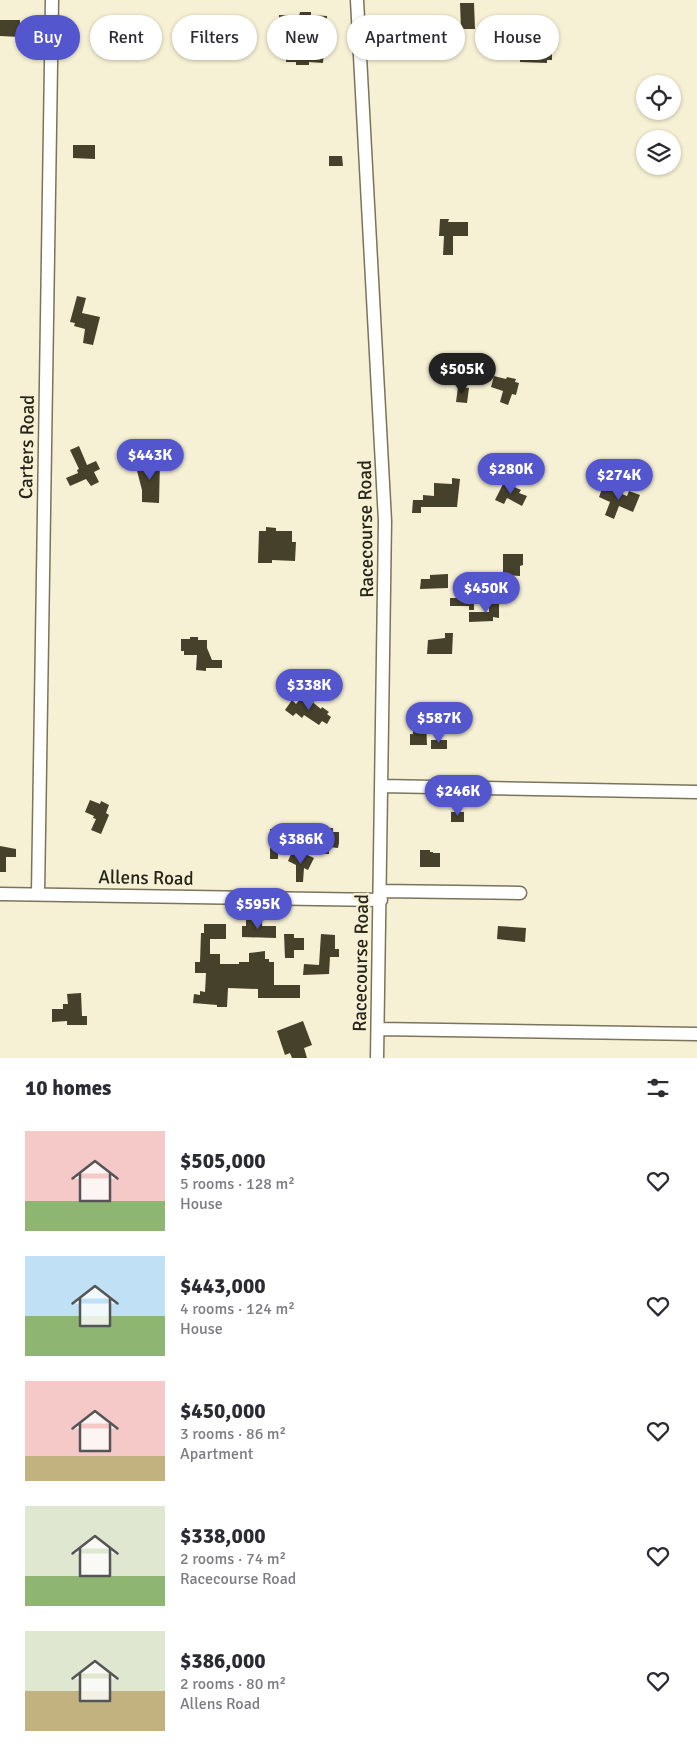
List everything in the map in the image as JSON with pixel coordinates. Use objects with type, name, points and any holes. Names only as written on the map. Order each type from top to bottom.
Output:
[{"type":"street","name":"Carters Road","points":[[38,894],[52,0]]},
{"type":"street","name":"Racecourse Road","points":[[357,0],[385,521],[381,896],[377,1058]]},
{"type":"street","points":[[382,786],[697,792]]},
{"type":"street","name":"Allens Road","points":[[0,894],[381,896],[520,893]]},
{"type":"street","points":[[378,1029],[697,1034]]},
{"type":"building","points":[[460,3],[474,3],[475,29],[465,29],[465,15],[460,15]]},
{"type":"building","points":[[300,12],[311,12],[311,15],[299,15]]},
{"type":"building","points":[[0,20],[15,20],[15,37],[0,36]]},
{"type":"building","points":[[286,60],[323,60],[323,63],[309,62],[309,65],[296,65],[296,62],[286,62]]},
{"type":"building","points":[[520,60],[547,60],[547,63],[520,62]]},
{"type":"building","points":[[73,145],[95,145],[95,159],[73,158]]},
{"type":"building","points":[[329,156],[342,156],[343,166],[329,166]]},
{"type":"building","points":[[440,219],[449,219],[448,222],[468,222],[468,236],[453,236],[453,255],[443,255],[444,236],[439,236]]},
{"type":"building","points":[[77,296],[86,298],[82,313],[100,317],[93,345],[83,343],[85,329],[74,326],[75,323],[70,322]]},
{"type":"building","points":[[494,376],[516,379],[515,382],[519,383],[516,395],[512,394],[508,405],[500,402],[503,391],[491,387]]},
{"type":"building","points":[[458,387],[469,388],[467,403],[456,402]]},
{"type":"building","points":[[79,446],[87,465],[96,461],[100,469],[94,472],[99,482],[91,486],[86,479],[70,486],[66,478],[78,473],[77,470],[79,469],[70,450]]},
{"type":"building","points":[[152,461],[160,461],[159,503],[142,502],[142,490],[136,467]]},
{"type":"building","points":[[452,478],[460,479],[457,507],[421,507],[421,513],[412,513],[413,500],[423,500],[423,495],[434,496],[434,483],[452,484]]},
{"type":"building","points":[[504,482],[521,490],[519,493],[527,496],[522,506],[507,498],[504,504],[495,500]]},
{"type":"building","points":[[603,486],[627,496],[629,491],[640,495],[633,512],[619,506],[614,519],[605,515],[610,502],[599,497]]},
{"type":"building","points":[[266,527],[276,528],[276,531],[292,531],[292,542],[296,542],[295,561],[272,560],[272,563],[258,563],[259,531],[266,531]]},
{"type":"building","points":[[503,554],[523,554],[520,576],[503,575]]},
{"type":"building","points":[[448,574],[448,588],[420,589],[421,579],[430,579],[430,575]]},
{"type":"building","points":[[478,574],[479,582],[486,582],[487,592],[474,594],[474,610],[469,610],[469,606],[450,606],[450,598],[468,598],[466,575]]},
{"type":"building","points":[[489,601],[499,601],[499,618],[493,617],[493,621],[469,622],[469,612],[489,612]]},
{"type":"building","points":[[445,633],[453,633],[452,654],[427,654],[428,640],[445,638]]},
{"type":"building","points":[[190,637],[198,637],[198,640],[207,640],[207,648],[212,660],[222,660],[222,668],[206,668],[206,671],[196,670],[197,655],[184,655],[184,651],[181,651],[181,639],[190,639]]},
{"type":"building","points":[[305,696],[321,709],[322,707],[329,712],[327,714],[331,717],[327,724],[322,721],[319,725],[304,715],[302,718],[296,713],[293,716],[285,710],[292,700],[296,704]]},
{"type":"building","points":[[413,721],[426,721],[427,745],[410,745],[410,734],[413,734]]},
{"type":"building","points":[[431,740],[447,740],[447,749],[431,749]]},
{"type":"building","points":[[90,800],[100,804],[101,801],[109,805],[106,813],[109,815],[101,834],[91,830],[96,819],[85,812]]},
{"type":"building","points":[[451,812],[464,812],[464,822],[451,822]]},
{"type":"building","points":[[287,828],[287,841],[278,841],[278,859],[270,859],[270,829]]},
{"type":"building","points":[[326,828],[333,828],[333,832],[339,832],[338,848],[329,847],[329,854],[320,854],[320,840],[325,839]]},
{"type":"building","points":[[0,846],[16,849],[16,857],[6,857],[6,872],[0,872]]},
{"type":"building","points":[[420,850],[440,853],[440,867],[420,867]]},
{"type":"building","points":[[292,852],[302,856],[303,853],[314,858],[308,870],[304,868],[303,882],[296,882],[296,865],[288,861]]},
{"type":"building","points":[[246,920],[262,920],[262,926],[276,926],[276,938],[242,937],[242,926],[246,926]]},
{"type":"building","points":[[204,924],[226,924],[226,939],[210,939],[210,954],[220,954],[220,964],[249,962],[249,953],[265,951],[265,959],[269,959],[269,962],[274,962],[274,985],[300,985],[300,998],[258,998],[258,989],[228,988],[227,1007],[193,1003],[194,994],[200,995],[200,991],[205,992],[206,973],[195,973],[195,962],[200,962],[201,933],[204,933]]},
{"type":"building","points":[[498,926],[526,928],[525,942],[497,939]]},
{"type":"building","points":[[284,934],[294,934],[294,938],[304,938],[304,950],[294,950],[294,958],[285,958]]},
{"type":"building","points":[[321,934],[335,935],[335,949],[339,949],[339,957],[330,957],[329,974],[303,975],[304,964],[319,965]]},
{"type":"building","points":[[81,993],[82,1016],[87,1016],[87,1025],[67,1025],[67,1021],[52,1022],[52,1009],[63,1009],[63,1004],[68,1004],[67,994]]},
{"type":"building","points":[[303,1021],[312,1045],[304,1048],[307,1058],[292,1058],[290,1053],[285,1055],[277,1031]]}]
